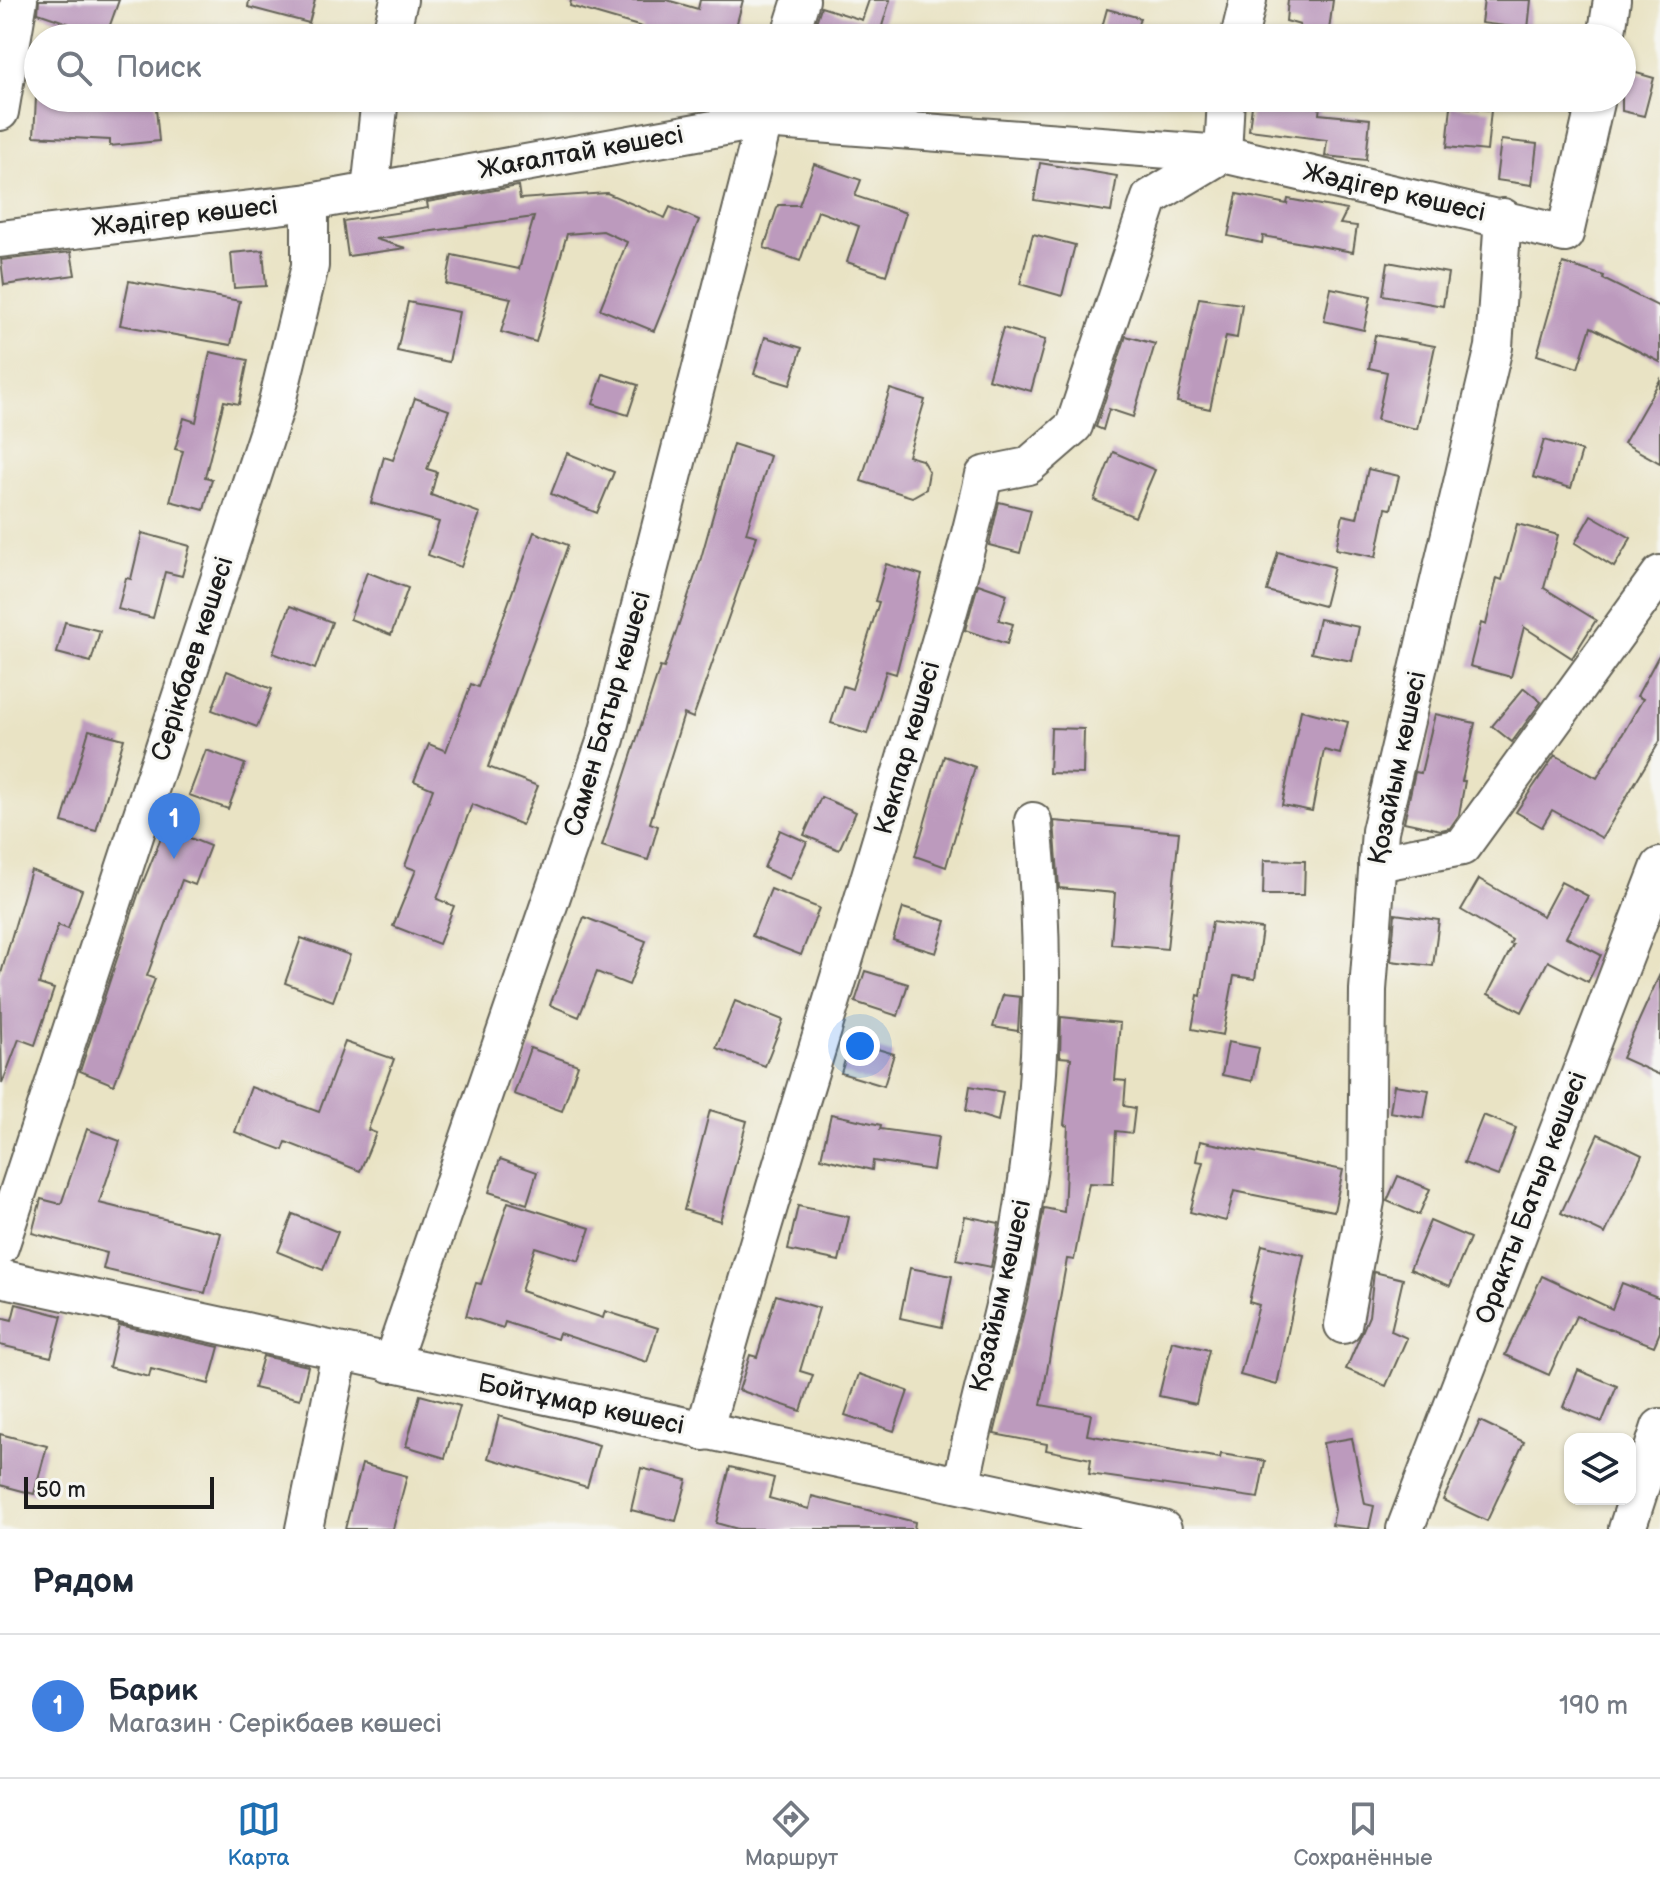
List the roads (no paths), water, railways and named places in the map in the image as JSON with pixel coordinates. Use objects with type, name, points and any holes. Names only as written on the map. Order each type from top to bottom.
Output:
[{"type":"street","points":[[0,112],[19,0]]},
{"type":"street","points":[[393,24],[399,0]]},
{"type":"street","points":[[793,24],[801,0]]},
{"type":"street","points":[[1242,24],[1248,0]]},
{"type":"street","points":[[1608,24],[1612,0]]},
{"type":"street","points":[[370,191],[378,112]]},
{"type":"street","name":"Жағалтай көшесі","points":[[370,191],[752,112]]},
{"type":"street","name":"Самен Батыр көшесі","points":[[391,1364],[606,739],[765,112]]},
{"type":"street","name":"Жағалтай көшесі","points":[[796,112],[1223,154]]},
{"type":"street","points":[[1223,154],[1225,112]]},
{"type":"street","name":"Жәдігер көшесі","points":[[1223,154],[1503,217],[1565,234],[1593,112]]},
{"type":"street","name":"Көкпар көшесі","points":[[704,1432],[739,1304],[918,715],[971,532],[984,475],[1028,466],[1074,426],[1150,198],[1223,154]]},
{"type":"street","name":"Жәдігер көшесі","points":[[0,239],[310,202],[370,191]]},
{"type":"street","name":"Серікбаев көшесі","points":[[0,1247],[276,406],[310,266],[310,202]]},
{"type":"street","name":"Қозайым көшесі","points":[[1343,1325],[1366,1201],[1368,990],[1380,831],[1494,347],[1503,217]]},
{"type":"street","points":[[1377,863],[1462,847],[1656,587]]},
{"type":"street","name":"Қозайым көшесі","points":[[962,1484],[975,1410],[1013,1267],[1032,1152],[1042,996],[1039,882],[1033,821]]},
{"type":"street","name":"Оракты Батыр көшесі","points":[[1405,1529],[1660,866]]},
{"type":"street","name":"Бойтұмар көшесі","points":[[0,1278],[1163,1529]]},
{"type":"street","points":[[304,1529],[340,1353]]},
{"type":"street","points":[[1627,1529],[1660,1427]]},
{"type":"place","name":"Барик","points":[[174,859]]}]
